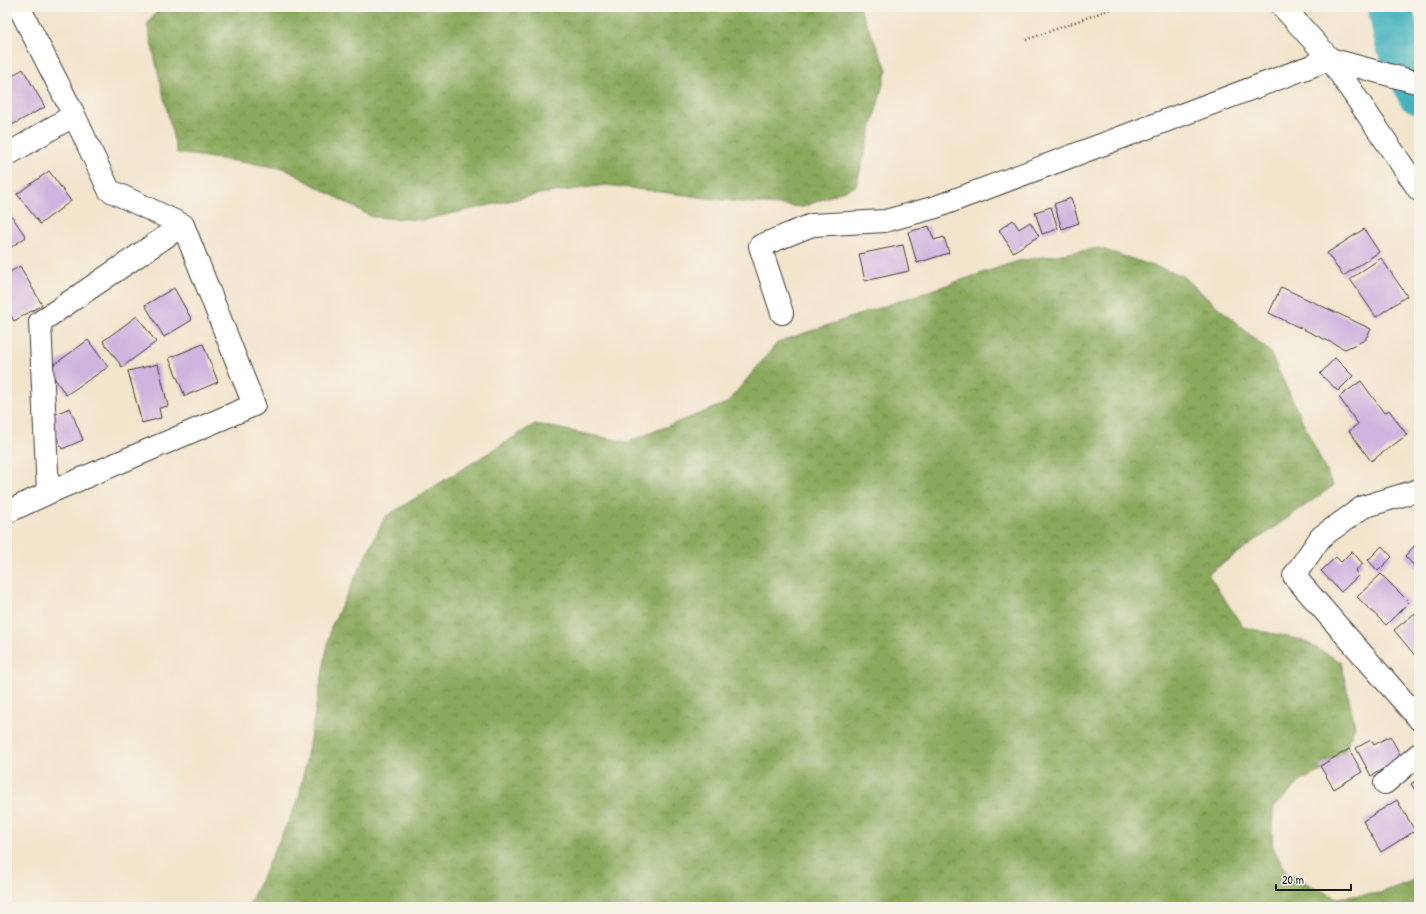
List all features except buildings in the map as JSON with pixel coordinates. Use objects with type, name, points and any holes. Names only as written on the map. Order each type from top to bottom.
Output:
[{"type":"street","points":[[7,15],[19,7],[74,115],[109,190],[183,225],[254,405],[7,512]]},
{"type":"street","points":[[1283,7],[1330,59],[1419,190]]},
{"type":"street","points":[[782,313],[760,246],[812,225],[885,221],[936,206],[1330,59],[1419,83]]},
{"type":"street","points":[[7,155],[74,115]]},
{"type":"street","points":[[48,493],[40,322],[183,225]]},
{"type":"street","points":[[1419,490],[1363,507],[1321,537],[1294,576],[1419,719]]},
{"type":"street","points":[[1385,783],[1419,754]]},
{"type":"path","points":[[1026,40],[1116,7]]},
{"type":"green space","points":[[160,7],[859,7],[887,69],[856,186],[803,207],[731,201],[606,185],[540,194],[423,220],[372,217],[283,168],[177,153],[147,25]]},
{"type":"green space","points":[[1099,248],[1181,275],[1270,352],[1333,486],[1208,574],[1243,627],[1302,640],[1341,662],[1355,726],[1340,762],[1302,780],[1273,808],[1272,845],[1287,874],[1337,898],[1380,893],[1419,878],[1419,907],[248,907],[299,798],[331,627],[385,517],[535,424],[627,442],[727,403],[778,342],[1018,261]]},
{"type":"waterway","points":[[1390,7],[1397,41],[1419,92]]}]
